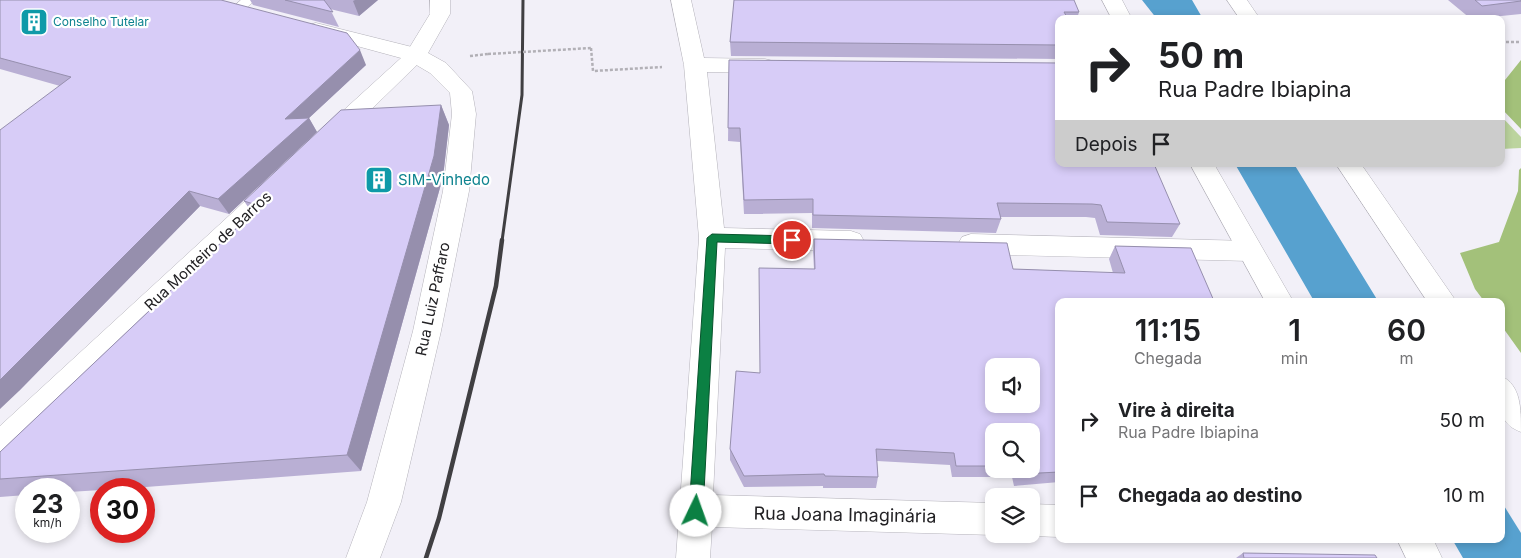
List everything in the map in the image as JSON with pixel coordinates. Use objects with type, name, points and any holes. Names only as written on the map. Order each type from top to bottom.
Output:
[{"type":"street","points":[[317,148],[416,55],[440,14],[440,0]]},
{"type":"street","points":[[681,0],[695,65],[712,238],[693,558]]},
{"type":"street","points":[[1112,0],[1120,15]]},
{"type":"street","points":[[1237,0],[1247,15]]},
{"type":"street","points":[[236,4],[265,16]]},
{"type":"street","name":"Rua Luiz Paffaro","points":[[301,26],[416,55],[438,68],[461,91],[464,114],[456,191],[427,331],[384,502],[363,558]]},
{"type":"street","points":[[695,65],[784,66]]},
{"type":"street","points":[[1204,167],[1277,298]]},
{"type":"street","points":[[1350,167],[1440,298]]},
{"type":"street","name":"Rua Monteiro de Barros","points":[[0,448],[295,169]]},
{"type":"street","points":[[712,238],[872,242]]},
{"type":"street","points":[[951,244],[1250,251]]},
{"type":"street","points":[[1505,395],[1521,418]]},
{"type":"street","name":"Rua Joana Imaginária","points":[[696,511],[985,519]]},
{"type":"street","points":[[1040,520],[1055,521]]},
{"type":"street","points":[[1416,543],[1425,558]]},
{"type":"path","points":[[1505,42],[1521,42]]},
{"type":"path","points":[[488,54],[591,48],[593,71],[695,65]]},
{"type":"green space","points":[[1521,60],[1521,129],[1505,112],[1505,80]]},
{"type":"green space","points":[[1505,120],[1521,137],[1521,148],[1505,149]]},
{"type":"green space","points":[[1521,168],[1521,353],[1505,331],[1505,298],[1482,298],[1475,289],[1460,253],[1499,242],[1518,191],[1519,170]]},
{"type":"water","points":[[1142,0],[1192,0],[1201,15],[1154,15]]},
{"type":"water","points":[[1237,167],[1296,167],[1376,298],[1312,298]]},
{"type":"water","points":[[1505,507],[1521,533],[1521,558],[1463,558],[1454,543],[1505,543]]},
{"type":"building","points":[[0,0],[221,0],[347,33],[360,50],[285,119],[309,118],[218,199],[189,191],[0,380],[0,130],[71,77],[0,58]]},
{"type":"building","points":[[285,0],[324,0],[333,12]]},
{"type":"building","points":[[734,0],[1074,0],[1079,12],[1064,12],[1066,15],[1055,15],[1055,45],[730,42]]},
{"type":"building","points":[[1475,0],[1521,0],[1521,1],[1482,6]]},
{"type":"building","points":[[729,60],[1055,63],[1055,167],[1155,167],[1180,224],[1107,222],[1101,205],[1092,204],[997,203],[1001,219],[813,215],[813,199],[744,200],[740,128],[728,128]]},
{"type":"building","points":[[441,105],[434,156],[347,455],[0,479],[0,452],[260,206],[244,201],[341,110]]},
{"type":"building","points":[[814,239],[1007,243],[1013,269],[1125,273],[1115,246],[1191,248],[1213,298],[1055,298],[1055,472],[1040,473],[1040,423],[985,423],[985,466],[956,466],[954,453],[876,449],[878,477],[825,476],[824,474],[744,476],[730,449],[736,371],[760,373],[759,268],[815,269]]},
{"type":"building","points":[[1243,553],[1375,555],[1377,558],[1244,558]]},
{"type":"railway","points":[[502,241],[522,95],[523,0]]},
{"type":"railway","points":[[426,558],[439,518],[496,286],[502,240]]},
{"type":"place","name":"Conselho Tutelar","points":[[34,22]]},
{"type":"place","name":"SIM-Vinhedo","points":[[379,180]]},
{"type":"route","points":[[696,511],[712,238],[792,240]]}]
